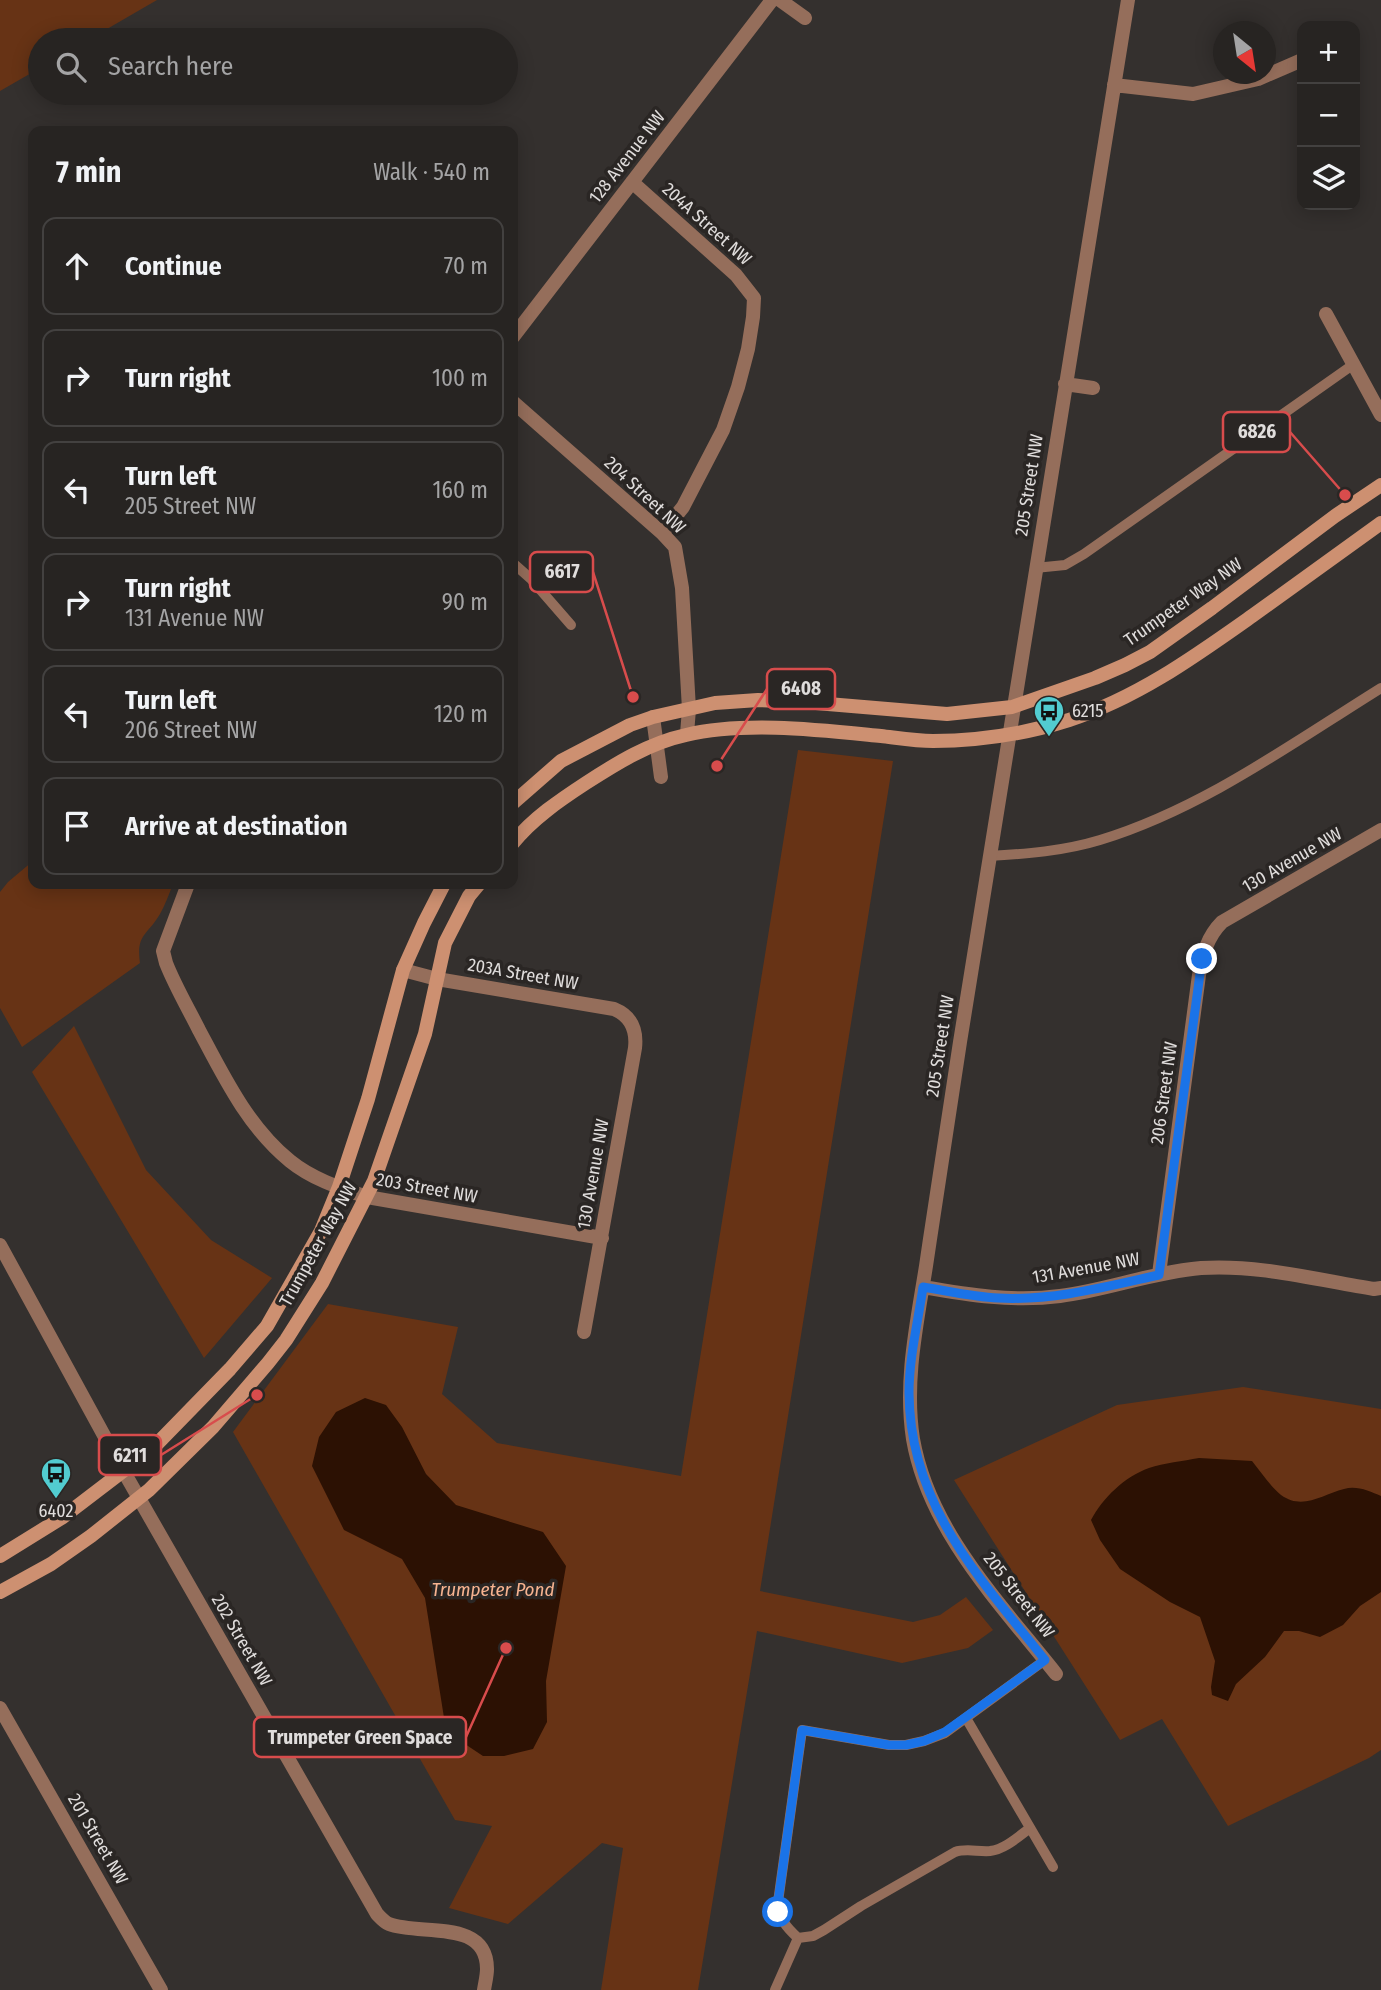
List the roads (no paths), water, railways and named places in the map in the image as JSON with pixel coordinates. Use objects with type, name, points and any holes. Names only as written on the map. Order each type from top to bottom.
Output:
[{"type":"street","name":"128 Avenue NW","points":[[518,330],[772,0]]},
{"type":"street","points":[[780,0],[806,18]]},
{"type":"street","name":"205 Street NW","points":[[1056,1674],[993,1594],[939,1517],[919,1468],[909,1391],[1007,736],[1128,0]]},
{"type":"street","points":[[1114,85],[1194,94],[1258,79],[1297,62]]},
{"type":"street","name":"204A Street NW","points":[[632,182],[736,275],[754,298],[754,317],[748,349],[723,430],[683,507],[662,533]]},
{"type":"street","points":[[1326,314],[1381,415]]},
{"type":"street","points":[[1065,384],[1093,388]]},
{"type":"street","name":"204 Street NW","points":[[518,406],[675,547],[682,588],[689,709],[687,734]]},
{"type":"street","name":"Trumpeter Way NW","points":[[518,799],[561,761],[630,725],[715,703],[758,700],[947,714],[1013,707],[1095,678],[1150,652],[1381,485]]},
{"type":"street","points":[[518,836],[562,799],[610,767],[655,744],[687,734],[762,728],[931,741],[1007,736],[1068,721],[1146,687],[1200,653],[1381,523]]},
{"type":"street","points":[[653,717],[661,777]]},
{"type":"street","name":"130 Avenue NW","points":[[1222,922],[1381,831]]},
{"type":"street","name":"203 Street NW","points":[[186,889],[163,951],[170,974],[246,1113],[289,1160],[311,1174],[367,1197],[602,1238]]},
{"type":"street","name":"Trumpeter Way NW","points":[[0,1556],[63,1517],[152,1449],[230,1369],[267,1326],[321,1231],[339,1187],[368,1099],[402,970],[441,889]]},
{"type":"street","name":"Trumpeter Way NW","points":[[0,1592],[51,1564],[139,1499],[213,1427],[268,1363],[323,1283],[367,1197],[425,1034],[445,943],[469,896],[475,889]]},
{"type":"street","name":"206 Street NW","points":[[1159,1275],[1199,975],[1206,942],[1222,922]]},
{"type":"street","name":"203A Street NW","points":[[402,970],[437,979],[614,1009],[631,1023]]},
{"type":"street","name":"130 Avenue NW","points":[[584,1332],[635,1048],[636,1039],[631,1023]]},
{"type":"street","name":"202 Street NW","points":[[0,1245],[139,1499],[377,1914],[390,1924],[458,1934],[474,1940],[479,1944],[486,1960],[488,1970],[484,1990]]},
{"type":"street","name":"131 Avenue NW","points":[[923,1287],[995,1298],[1039,1298],[1084,1292],[1201,1268],[1234,1268],[1381,1288]]},
{"type":"street","name":"201 Street NW","points":[[0,1708],[161,1990]]},
{"type":"lane","points":[[1035,568],[1065,565],[1084,554],[1353,364]]},
{"type":"lane","points":[[518,567],[571,625]]},
{"type":"lane","points":[[989,856],[1039,853],[1098,841],[1162,817],[1214,791],[1381,688]]},
{"type":"lane","points":[[798,1938],[783,1922],[778,1912],[778,1902],[802,1730],[875,1743],[906,1745],[924,1741],[945,1732],[966,1718],[1045,1660]]},
{"type":"lane","points":[[966,1718],[1053,1867]]},
{"type":"lane","points":[[798,1938],[813,1936],[824,1930],[955,1852],[963,1849],[991,1851],[1002,1847],[1030,1828]]},
{"type":"lane","points":[[775,1990],[798,1938]]},
{"type":"water","name":"Trumpeter Pond","points":[[365,1398],[386,1405],[402,1427],[426,1474],[456,1505],[543,1532],[566,1566],[546,1681],[547,1722],[533,1749],[504,1756],[483,1756],[465,1744],[445,1724],[425,1598],[402,1559],[344,1530],[312,1466],[319,1437],[336,1412]]},
{"type":"water","points":[[1199,1458],[1252,1461],[1281,1495],[1297,1502],[1313,1500],[1349,1488],[1363,1489],[1381,1496],[1381,1592],[1360,1606],[1343,1625],[1320,1637],[1299,1631],[1284,1631],[1265,1657],[1236,1684],[1228,1701],[1212,1695],[1215,1661],[1200,1617],[1170,1602],[1120,1569],[1100,1540],[1091,1520],[1108,1496],[1131,1477],[1155,1466]]},
{"type":"place","name":"6826","points":[[1345,495]]},
{"type":"place","name":"6617","points":[[633,697]]},
{"type":"place","name":"6215","points":[[1049,738]]},
{"type":"place","name":"6408","points":[[717,766]]},
{"type":"place","name":"6211","points":[[257,1395]]},
{"type":"place","name":"6402","points":[[56,1500]]},
{"type":"place","name":"Trumpeter Green Space","points":[[506,1648]]}]
